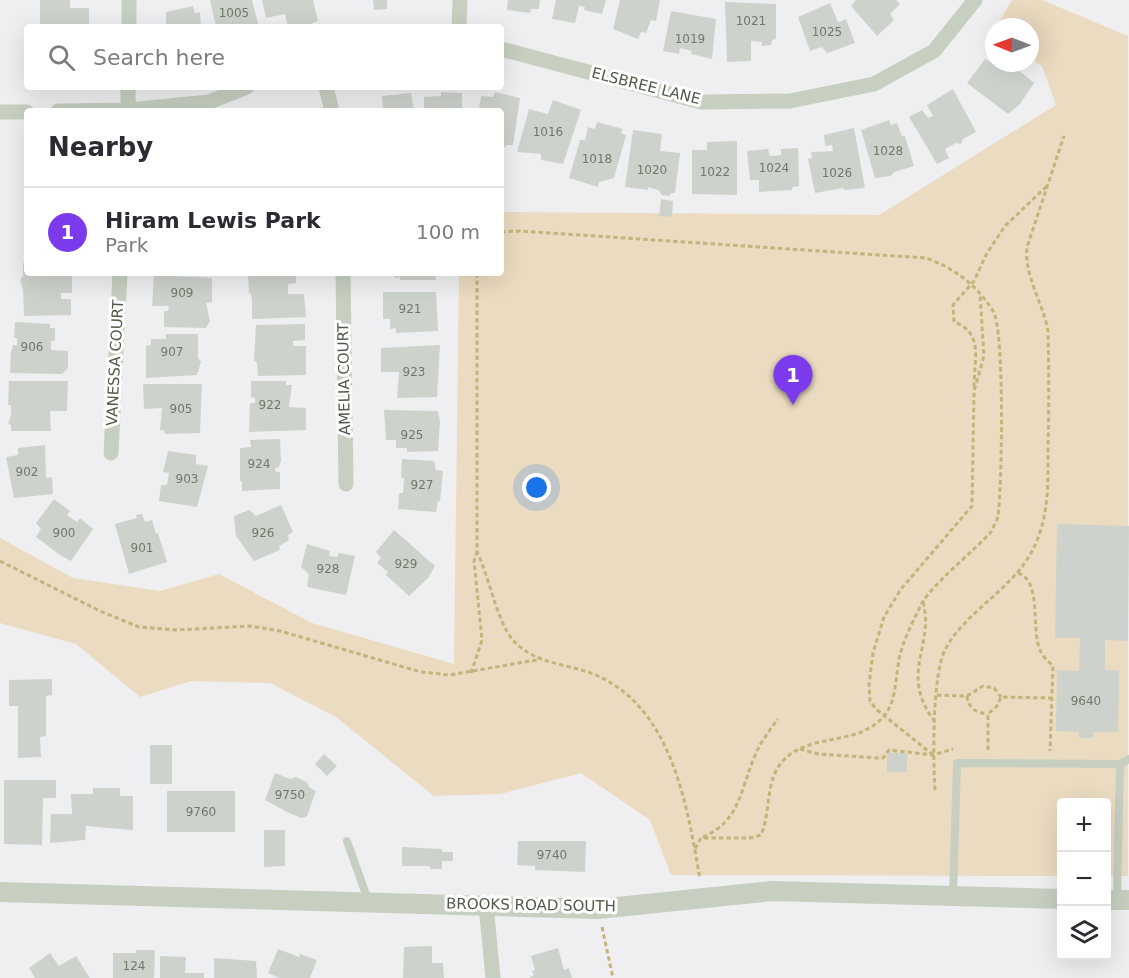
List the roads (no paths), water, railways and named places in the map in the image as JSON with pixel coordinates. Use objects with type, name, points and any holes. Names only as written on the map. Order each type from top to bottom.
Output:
[{"type":"street","points":[[129,0],[129,24]]},
{"type":"street","points":[[459,24],[460,0]]},
{"type":"street","name":"ELSBREE LANE","points":[[504,50],[701,102],[790,101],[874,84],[934,51],[968,2]]},
{"type":"street","points":[[128,90],[128,108]]},
{"type":"street","points":[[148,108],[209,102],[239,90]]},
{"type":"street","points":[[327,90],[331,108]]},
{"type":"street","points":[[0,112],[24,112]]},
{"type":"street","name":"VANESSA COURT","points":[[111,453],[120,276]]},
{"type":"street","name":"AMELIA COURT","points":[[343,276],[346,484]]},
{"type":"street","name":"BROOKS ROAD SOUTH","points":[[0,892],[597,909],[772,891],[1057,899]]},
{"type":"street","points":[[486,905],[493,978]]},
{"type":"lane","points":[[953,896],[957,763],[1120,764],[1129,759]]},
{"type":"lane","points":[[1118,900],[1120,764]]},
{"type":"lane","points":[[346,841],[368,902]]},
{"type":"place","name":"Hiram Lewis Park","points":[[793,405]]}]
